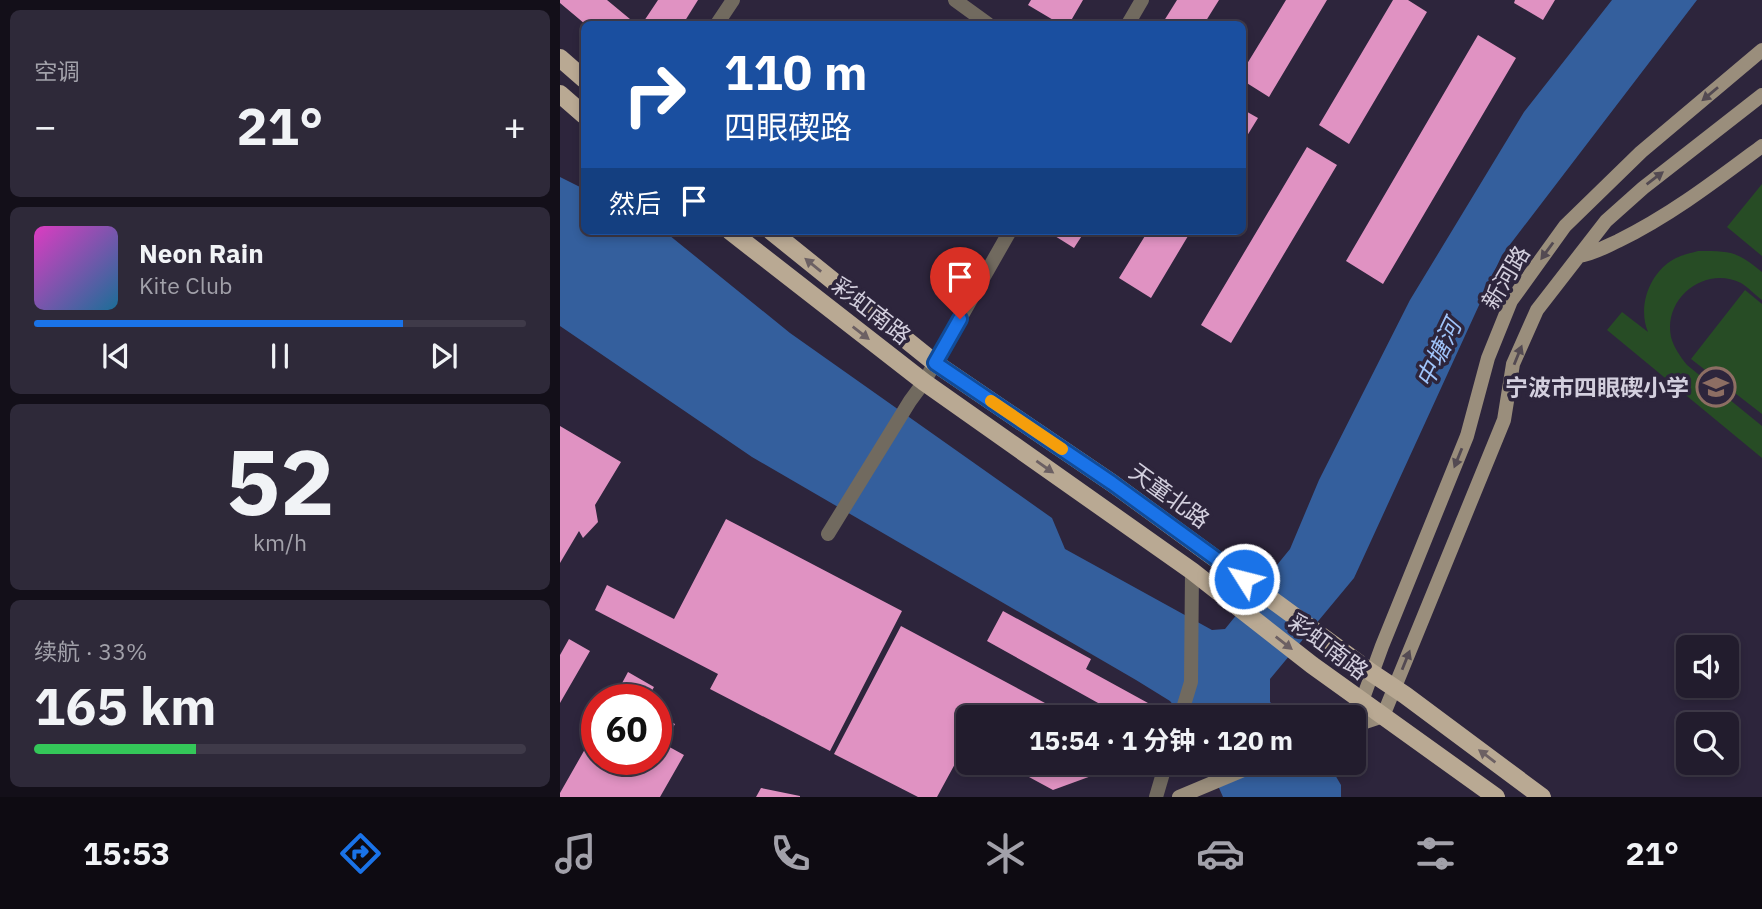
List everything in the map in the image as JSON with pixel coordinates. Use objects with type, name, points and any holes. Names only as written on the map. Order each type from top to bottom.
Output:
[{"type":"main road","name":"新河路","points":[[1359,705],[1467,436],[1488,358],[1511,301],[1565,226],[1641,152],[1762,50]]},
{"type":"main road","points":[[560,58],[581,76]]},
{"type":"main road","points":[[560,94],[581,112]]},
{"type":"main road","name":"新河路","points":[[1383,716],[1504,420],[1513,364],[1537,310],[1606,221],[1643,188],[1762,95]]},
{"type":"main road","points":[[1579,256],[1590,254],[1641,230],[1705,189],[1762,146]]},
{"type":"main road","name":"彩虹南路","points":[[735,235],[924,382],[1192,571],[1312,665],[1496,797]]},
{"type":"main road","name":"天童北路","points":[[776,235],[935,363],[1112,483],[1542,797]]},
{"type":"main road","points":[[1366,722],[1383,716]]},
{"type":"main road","points":[[1179,797],[1231,775]]},
{"type":"street","points":[[719,21],[733,0]]},
{"type":"street","points":[[955,0],[984,21]]},
{"type":"street","points":[[1130,21],[1142,0]]},
{"type":"street","points":[[828,534],[924,382],[1008,235]]},
{"type":"street","points":[[1184,705],[1191,682],[1192,571]]},
{"type":"street","points":[[1156,797],[1162,775]]},
{"type":"green space","points":[[1762,184],[1762,256],[1727,227]]},
{"type":"green space","points":[[1698,251],[1733,254],[1762,272],[1762,300],[1741,283],[1714,278],[1701,282],[1680,298],[1670,323],[1672,341],[1687,365],[1762,426],[1762,458],[1607,330],[1622,312],[1648,332],[1644,311],[1653,280],[1667,264],[1678,257]]},
{"type":"green space","points":[[1745,290],[1762,304],[1762,414],[1691,359]]},
{"type":"water","name":"中塘河","points":[[1612,0],[1697,0],[1502,255],[1354,578],[1270,679],[1270,702],[1273,705],[1173,705],[1136,680],[752,457],[560,326],[560,177],[581,188],[581,235],[669,235],[790,333],[1052,518],[1065,549],[1212,630],[1225,629],[1290,549],[1319,480],[1410,300],[1524,112]]},
{"type":"water","points":[[1213,775],[1335,775],[1341,785],[1341,797],[1223,797]]},
{"type":"building","points":[[560,0],[607,0],[632,21],[581,21],[560,3]]},
{"type":"building","points":[[658,0],[698,0],[685,21],[644,21]]},
{"type":"building","points":[[1031,0],[1083,0],[1071,21],[1055,21],[1028,5]]},
{"type":"building","points":[[1177,0],[1219,0],[1206,21],[1164,21]]},
{"type":"building","points":[[1286,0],[1327,0],[1269,97],[1246,83],[1246,65]]},
{"type":"building","points":[[1393,0],[1408,0],[1427,12],[1349,144],[1319,125]]},
{"type":"building","points":[[1515,0],[1555,0],[1543,20],[1514,3]]},
{"type":"building","points":[[1478,35],[1516,58],[1383,284],[1346,261]]},
{"type":"building","points":[[1246,111],[1258,118],[1246,138]]},
{"type":"building","points":[[1307,147],[1337,165],[1231,343],[1201,325]]},
{"type":"building","points":[[1053,235],[1082,235],[1074,248]]},
{"type":"building","points":[[1146,235],[1189,235],[1151,298],[1119,278]]},
{"type":"building","points":[[560,426],[621,462],[595,505],[598,522],[583,538],[579,531],[560,563]]},
{"type":"building","points":[[726,519],[902,611],[830,751],[710,689],[718,674],[595,610],[607,585],[674,619]]},
{"type":"building","points":[[1003,611],[1091,659],[1086,669],[1148,703],[1102,705],[987,641]]},
{"type":"building","points":[[901,626],[1049,705],[956,705],[956,762],[937,797],[918,797],[834,754]]},
{"type":"building","points":[[569,639],[590,651],[560,703],[560,655]]},
{"type":"building","points":[[628,672],[649,684],[622,684]]},
{"type":"building","points":[[672,748],[684,755],[660,797],[560,797],[581,756],[581,775],[672,775]]},
{"type":"building","points":[[1025,775],[1094,775],[1053,790]]},
{"type":"building","points":[[761,788],[800,796],[800,797],[756,797]]},
{"type":"slow traffic","points":[[991,401],[1062,449]]},
{"type":"place","name":"宁波市四眼碶小学","points":[[1716,387]]},
{"type":"route","points":[[960,319],[935,363],[1112,483],[1244,579]]}]
